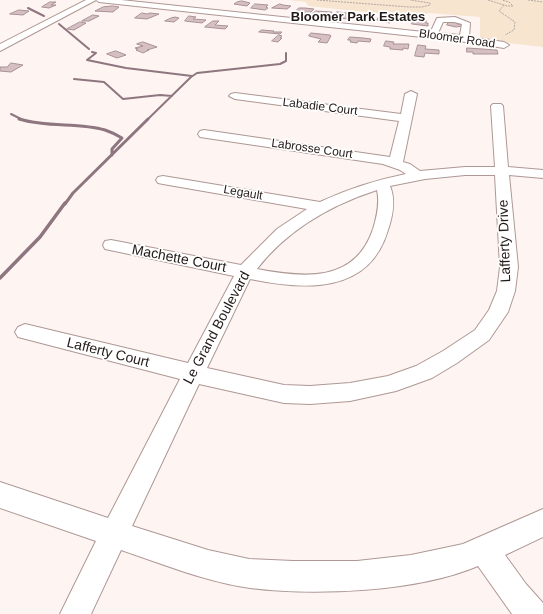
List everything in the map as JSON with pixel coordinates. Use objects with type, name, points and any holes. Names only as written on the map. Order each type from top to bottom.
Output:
[{"type":"street","points":[[0,48],[92,0]]},
{"type":"street","name":"Bloomer Road","points":[[99,0],[464,38],[504,45]]},
{"type":"street","points":[[425,34],[436,31],[440,20],[455,19],[466,23],[464,38]]},
{"type":"street","points":[[396,162],[411,94]]},
{"type":"street","name":"Labadie Court","points":[[235,96],[406,118]]},
{"type":"street","name":"Lafferty Drive","points":[[192,374],[284,394],[310,395],[350,392],[388,385],[424,372],[450,357],[482,335],[498,312],[506,291],[509,267],[497,106]]},
{"type":"street","name":"Labrosse Court","points":[[204,134],[396,162],[416,175]]},
{"type":"street","name":"Le Grand Boulevard","points":[[75,614],[227,305],[253,261],[290,226],[322,207],[349,194],[416,175],[456,171],[501,170],[543,174]]},
{"type":"street","name":"Legault","points":[[163,180],[322,207]]},
{"type":"street","name":"Machette Court","points":[[111,245],[291,280],[328,279],[348,271],[364,262],[380,239],[388,202],[387,194],[382,184]]},
{"type":"street","name":"Lafferty Court","points":[[24,332],[192,374]]},
{"type":"street","points":[[0,495],[208,564],[249,573],[293,576],[357,576],[410,569],[463,558],[512,538],[543,523]]},
{"type":"street","points":[[484,550],[515,595],[532,614]]},
{"type":"path","points":[[316,0],[408,7],[430,5],[430,3],[427,2],[410,0]]},
{"type":"path","points":[[488,0],[504,6],[510,7],[514,5],[502,0]]},
{"type":"path","points":[[528,0],[543,2]]},
{"type":"path","points":[[502,36],[512,32],[515,25],[514,20],[499,11],[504,6]]},
{"type":"shaded area","points":[[288,0],[543,0],[543,47],[480,40],[480,17],[428,13],[421,18],[308,6],[306,2]]},
{"type":"building","points":[[242,1],[250,3],[247,6],[234,4],[237,2]]},
{"type":"building","points":[[50,2],[56,2],[51,5],[56,5],[49,8],[42,7]]},
{"type":"building","points":[[255,4],[268,5],[266,7],[268,8],[265,10],[251,8]]},
{"type":"building","points":[[280,4],[291,6],[287,9],[272,8]]},
{"type":"building","points":[[103,7],[119,7],[113,12],[95,11]]},
{"type":"building","points":[[299,8],[314,9],[311,12],[294,13]]},
{"type":"building","points":[[19,10],[29,11],[23,15],[10,14]]},
{"type":"building","points":[[316,11],[332,12],[329,17],[312,14]]},
{"type":"building","points":[[337,12],[351,14],[347,19],[339,18],[341,17],[334,15]]},
{"type":"building","points":[[142,13],[159,14],[147,19],[135,18]]},
{"type":"building","points":[[93,15],[99,16],[89,21],[82,21]]},
{"type":"building","points":[[358,15],[374,17],[372,21],[365,21],[365,19],[355,20]]},
{"type":"building","points":[[189,16],[196,17],[193,19],[206,20],[202,23],[185,21]]},
{"type":"building","points":[[380,16],[393,18],[390,23],[377,20]]},
{"type":"building","points":[[171,18],[179,18],[174,22],[165,21]]},
{"type":"building","points":[[413,20],[426,20],[428,26],[412,24]]},
{"type":"building","points":[[450,20],[457,20],[457,24],[462,24],[462,26],[456,27],[447,25]]},
{"type":"building","points":[[213,21],[219,21],[215,25],[228,26],[225,29],[205,27]]},
{"type":"building","points":[[80,22],[86,23],[74,30],[67,29]]},
{"type":"building","points":[[262,30],[282,32],[280,34],[259,32]]},
{"type":"building","points":[[311,33],[331,36],[327,43],[318,42],[321,39],[309,36]]},
{"type":"building","points":[[279,35],[282,36],[280,38],[282,38],[278,42],[272,41]]},
{"type":"building","points":[[350,37],[371,39],[370,42],[358,41],[357,43],[350,42],[351,40],[348,40]]},
{"type":"building","points":[[386,41],[394,42],[393,44],[409,44],[408,49],[390,49],[390,47],[384,46]]},
{"type":"building","points":[[143,42],[157,47],[143,53],[136,50],[138,49],[135,48],[143,46],[137,44]]},
{"type":"building","points":[[418,45],[426,46],[425,49],[439,50],[439,54],[425,53],[424,57],[415,56]]},
{"type":"building","points":[[467,48],[497,50],[498,54],[473,54],[473,52],[467,52]]},
{"type":"building","points":[[116,51],[126,55],[117,58],[107,54]]},
{"type":"building","points":[[11,63],[23,65],[11,72],[0,71],[0,67],[7,67]]},
{"type":"waterway","points":[[28,8],[44,16]]},
{"type":"waterway","points":[[59,24],[89,49]]},
{"type":"waterway","points":[[92,52],[96,53],[87,60],[126,68],[192,76]]},
{"type":"waterway","points":[[172,96],[197,73],[280,64],[286,61],[286,53]]},
{"type":"waterway","points":[[74,79],[104,82],[123,99],[160,95],[172,96]]},
{"type":"waterway","points":[[147,120],[172,96]]},
{"type":"waterway","points":[[11,114],[23,120]]},
{"type":"waterway","points":[[19,119],[30,122],[85,126],[107,131],[122,138],[112,149],[112,155]]},
{"type":"waterway","points":[[112,155],[148,119]]},
{"type":"waterway","points":[[65,204],[73,193],[112,155]]},
{"type":"waterway","points":[[0,278],[40,237],[65,203]]},
{"type":"district","name":"Bloomer Park Estates","points":[[358,17]]}]
